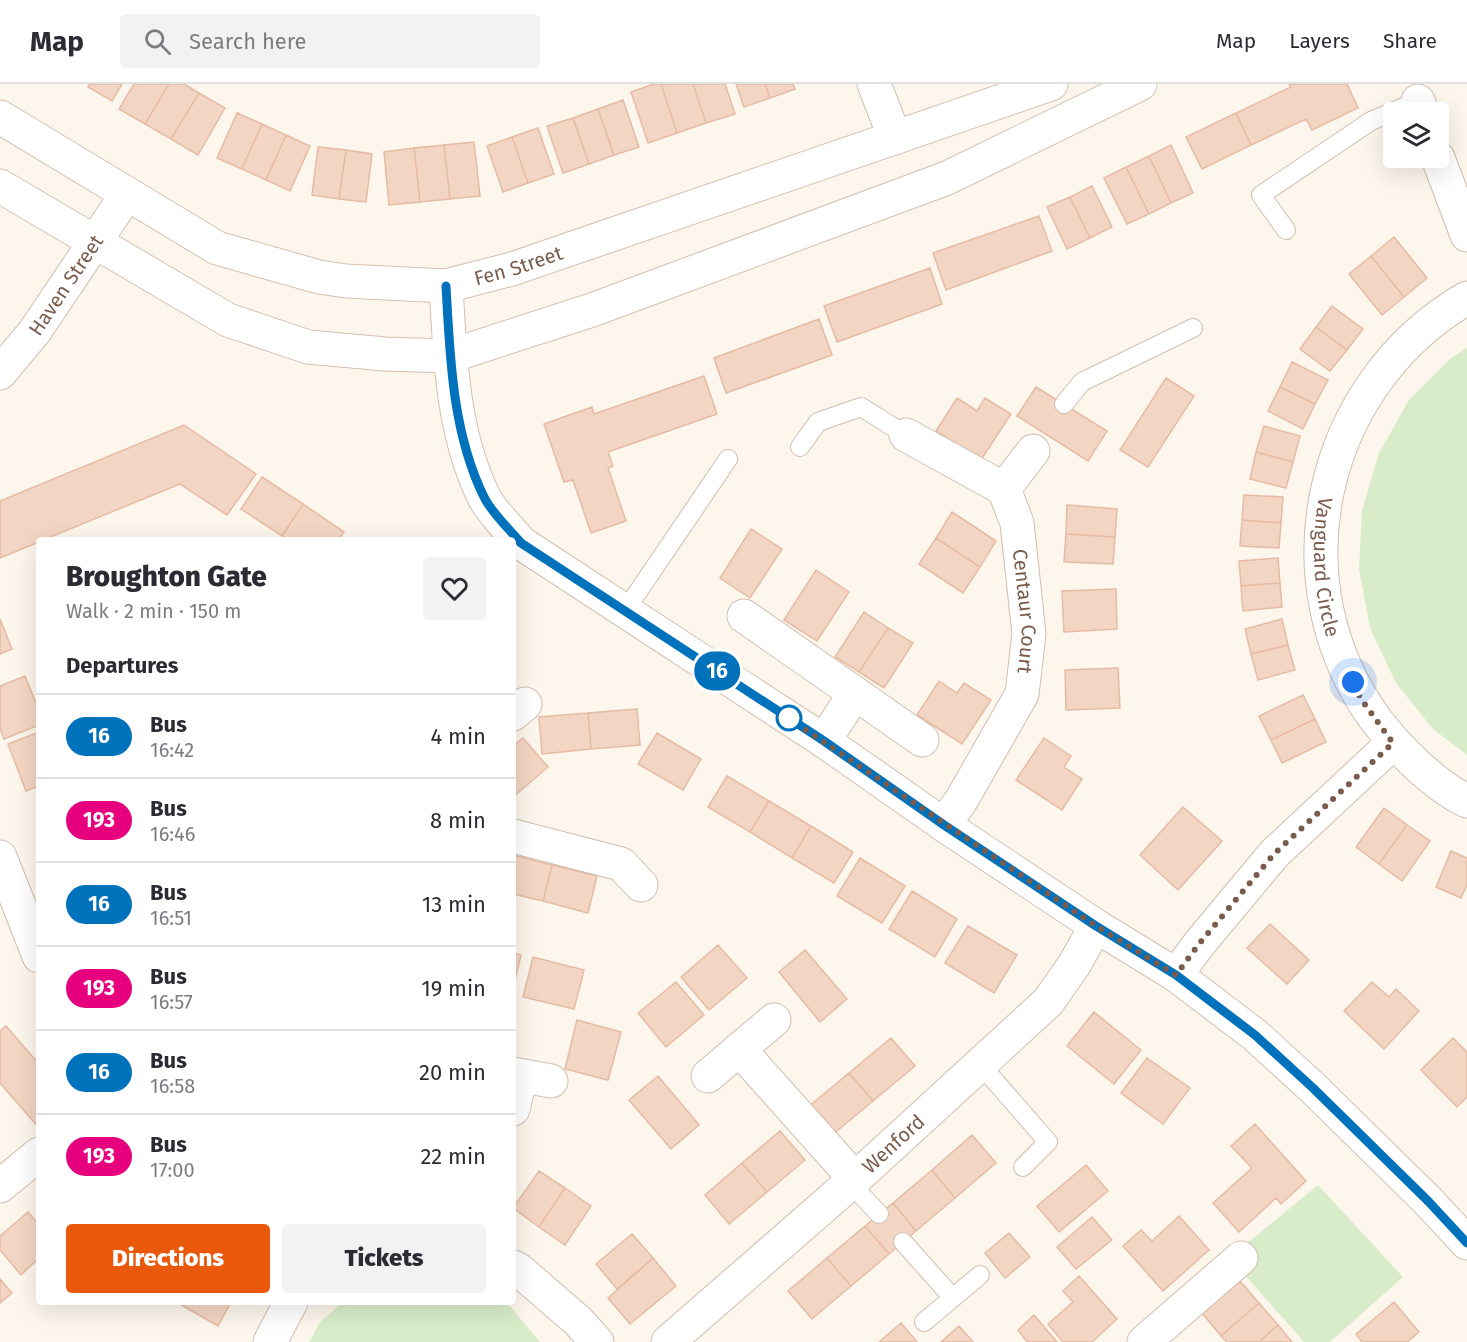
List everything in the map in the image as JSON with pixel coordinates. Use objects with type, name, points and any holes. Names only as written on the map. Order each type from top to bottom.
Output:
[{"type":"street","points":[[874,84],[895,138]]},
{"type":"street","name":"Fen Street","points":[[0,117],[217,249],[337,280],[446,286],[513,269],[1051,84]]},
{"type":"street","points":[[0,186],[228,320],[308,347],[385,354],[450,356],[592,310],[947,178],[1140,84]]},
{"type":"street","points":[[1442,168],[1467,235]]},
{"type":"street","name":"Haven Street","points":[[0,373],[35,331],[127,194]]},
{"type":"street","points":[[446,286],[450,356],[461,436],[484,498],[521,543],[824,741],[944,825],[1096,926],[1176,975],[1255,1035],[1305,1081],[1428,1201],[1467,1243]]},
{"type":"street","name":"Vanguard Circle","points":[[1467,298],[1447,310],[1405,345],[1370,387],[1344,435],[1327,487],[1320,542],[1324,597],[1338,650],[1361,699],[1393,743],[1453,794],[1467,801]]},
{"type":"street","points":[[906,435],[1004,489],[1039,442]]},
{"type":"street","name":"Centaur Court","points":[[944,825],[962,799],[1022,694],[1029,634],[1017,523],[1004,489]]},
{"type":"street","points":[[744,616],[922,740]]},
{"type":"street","points":[[824,741],[855,693]]},
{"type":"street","points":[[1176,975],[1274,854],[1393,743]]},
{"type":"street","points":[[516,837],[621,864],[641,885]]},
{"type":"street","points":[[0,856],[36,948]]},
{"type":"street","name":"Wenford","points":[[668,1342],[853,1181],[1048,1002],[1074,965],[1096,926]]},
{"type":"street","points":[[708,1077],[774,1020]]},
{"type":"street","points":[[739,1049],[853,1181]]},
{"type":"street","points":[[516,1103],[528,1077]]},
{"type":"street","points":[[0,1186],[36,1156]]},
{"type":"street","points":[[1144,1342],[1241,1258]]},
{"type":"street","points":[[516,1268],[578,1321],[597,1342]]},
{"type":"street","points":[[270,1342],[289,1305]]},
{"type":"lane","points":[[1286,230],[1261,195],[1371,121],[1383,118]]},
{"type":"lane","points":[[1064,405],[1082,381],[1193,328]]},
{"type":"lane","points":[[800,447],[818,422],[861,408],[906,435]]},
{"type":"lane","points":[[625,611],[728,459]]},
{"type":"lane","points":[[980,1064],[1048,1142],[1023,1167]]},
{"type":"lane","points":[[853,1181],[879,1214]]},
{"type":"lane","points":[[903,1242],[952,1298]]},
{"type":"lane","points":[[924,1322],[980,1275]]},
{"type":"green space","points":[[1467,348],[1467,755],[1433,729],[1396,683],[1370,628],[1359,569],[1362,510],[1379,453],[1409,400],[1451,358]]},
{"type":"green space","points":[[1318,1185],[1403,1277],[1330,1342],[1304,1342],[1242,1272],[1245,1245]]},
{"type":"green space","points":[[340,1305],[509,1305],[540,1342],[309,1342],[320,1322]]},
{"type":"building","points":[[90,84],[122,84],[112,101],[88,87]]},
{"type":"building","points":[[134,84],[169,84],[145,124],[119,109]]},
{"type":"building","points":[[169,84],[184,84],[199,93],[171,139],[145,124]]},
{"type":"building","points":[[654,84],[661,84],[677,133],[648,143],[631,92]]},
{"type":"building","points":[[661,84],[693,84],[706,123],[677,133]]},
{"type":"building","points":[[693,84],[725,84],[735,114],[706,123]]},
{"type":"building","points":[[736,84],[765,84],[770,98],[744,107]]},
{"type":"building","points":[[765,84],[793,84],[795,89],[770,98]]},
{"type":"building","points":[[1289,84],[1347,84],[1358,108],[1312,130],[1306,119],[1251,145],[1236,113],[1291,87]]},
{"type":"building","points":[[199,93],[225,108],[198,155],[171,139]]},
{"type":"building","points":[[623,100],[639,147],[614,155],[598,109]]},
{"type":"building","points":[[598,109],[614,155],[589,164],[573,118]]},
{"type":"building","points":[[237,113],[262,124],[242,169],[217,158]]},
{"type":"building","points":[[1236,113],[1251,145],[1202,169],[1186,137]]},
{"type":"building","points":[[573,118],[589,164],[563,173],[547,126]]},
{"type":"building","points":[[262,124],[286,135],[266,180],[242,169]]},
{"type":"building","points":[[538,128],[554,174],[528,183],[512,137]]},
{"type":"building","points":[[286,135],[310,146],[290,191],[266,180]]},
{"type":"building","points":[[512,137],[528,183],[503,192],[487,146]]},
{"type":"building","points":[[474,142],[480,196],[450,199],[444,145]]},
{"type":"building","points":[[444,145],[450,199],[420,202],[414,148]]},
{"type":"building","points":[[1171,145],[1193,193],[1171,203],[1149,156]]},
{"type":"building","points":[[318,147],[346,150],[339,199],[312,195]]},
{"type":"building","points":[[414,148],[420,202],[389,205],[384,152]]},
{"type":"building","points":[[346,150],[372,154],[366,202],[339,199]]},
{"type":"building","points":[[1149,156],[1171,203],[1149,214],[1126,167]]},
{"type":"building","points":[[1126,167],[1149,214],[1127,224],[1104,178]]},
{"type":"building","points":[[1092,186],[1112,227],[1090,238],[1070,197]]},
{"type":"building","points":[[1070,197],[1090,238],[1067,249],[1047,207]]},
{"type":"building","points":[[1039,216],[1052,251],[946,290],[933,253]]},
{"type":"building","points":[[1394,237],[1427,278],[1404,297],[1371,256]]},
{"type":"building","points":[[1371,256],[1404,297],[1382,315],[1349,274]]},
{"type":"building","points":[[930,268],[942,304],[837,342],[824,306]]},
{"type":"building","points":[[1332,306],[1363,329],[1347,350],[1316,327]]},
{"type":"building","points":[[819,319],[832,355],[726,393],[714,358]]},
{"type":"building","points":[[1316,327],[1347,350],[1330,371],[1300,349]]},
{"type":"building","points":[[1292,362],[1328,380],[1315,404],[1280,387]]},
{"type":"building","points":[[704,376],[717,414],[608,452],[613,466],[608,468],[626,521],[591,533],[573,480],[564,482],[544,424],[592,407],[594,414]]},
{"type":"building","points":[[1166,378],[1194,396],[1148,467],[1120,450]]},
{"type":"building","points":[[1036,387],[1107,431],[1088,461],[1017,416]]},
{"type":"building","points":[[1280,387],[1315,404],[1303,429],[1268,411]]},
{"type":"building","points":[[957,398],[977,411],[985,398],[1011,414],[981,460],[936,431]]},
{"type":"building","points":[[184,425],[256,474],[227,515],[180,484],[50,537],[36,537],[36,543],[0,558],[0,501]]},
{"type":"building","points":[[1264,426],[1300,436],[1293,462],[1256,452]]},
{"type":"building","points":[[1256,452],[1293,462],[1286,488],[1250,479]]},
{"type":"building","points":[[262,477],[303,504],[282,536],[241,509]]},
{"type":"building","points":[[1244,495],[1283,497],[1281,523],[1242,520]]},
{"type":"building","points":[[303,504],[344,532],[340,537],[282,536]]},
{"type":"building","points":[[1067,505],[1117,509],[1115,537],[1066,534]]},
{"type":"building","points":[[952,512],[996,541],[980,567],[936,538]]},
{"type":"building","points":[[1242,520],[1281,523],[1279,548],[1240,546]]},
{"type":"building","points":[[751,529],[782,549],[750,598],[720,578]]},
{"type":"building","points":[[1066,534],[1115,537],[1113,564],[1064,562]]},
{"type":"building","points":[[936,538],[980,567],[963,593],[919,564]]},
{"type":"building","points":[[1278,558],[1280,583],[1241,586],[1239,561]]},
{"type":"building","points":[[816,570],[849,592],[817,641],[784,620]]},
{"type":"building","points":[[1280,583],[1282,607],[1243,611],[1241,586]]},
{"type":"building","points":[[1116,589],[1117,629],[1064,632],[1062,591]]},
{"type":"building","points":[[864,612],[888,628],[859,672],[835,657]]},
{"type":"building","points":[[0,619],[12,649],[0,654]]},
{"type":"building","points":[[1282,619],[1288,645],[1251,654],[1245,629]]},
{"type":"building","points":[[888,628],[913,643],[884,688],[859,672]]},
{"type":"building","points":[[1288,645],[1295,670],[1258,680],[1251,654]]},
{"type":"building","points":[[1118,668],[1120,708],[1066,710],[1065,670]]},
{"type":"building","points":[[25,676],[36,703],[36,726],[4,739],[0,728],[0,686]]},
{"type":"building","points":[[939,681],[957,693],[964,683],[991,700],[962,744],[917,715]]},
{"type":"building","points":[[1303,695],[1315,719],[1271,740],[1259,716]]},
{"type":"building","points":[[637,709],[640,745],[591,749],[588,713]]},
{"type":"building","points":[[588,713],[591,749],[542,754],[539,717]]},
{"type":"building","points":[[1315,719],[1326,742],[1282,763],[1271,740]]},
{"type":"building","points":[[36,733],[36,787],[26,791],[8,744]]},
{"type":"building","points":[[657,733],[701,759],[683,790],[638,764]]},
{"type":"building","points":[[523,738],[548,767],[516,794],[516,744]]},
{"type":"building","points":[[1044,738],[1071,756],[1064,767],[1082,779],[1062,810],[1016,780]]},
{"type":"building","points":[[727,776],[769,801],[750,832],[708,807]]},
{"type":"building","points":[[769,801],[811,826],[792,858],[750,832]]},
{"type":"building","points":[[1183,807],[1222,841],[1178,890],[1140,855]]},
{"type":"building","points":[[1384,808],[1407,825],[1379,864],[1356,847]]},
{"type":"building","points":[[1407,825],[1430,841],[1402,881],[1379,864]]},
{"type":"building","points":[[811,826],[853,852],[834,883],[792,858]]},
{"type":"building","points":[[1451,851],[1467,858],[1467,885],[1461,898],[1436,887]]},
{"type":"building","points":[[516,856],[552,865],[543,901],[516,895]]},
{"type":"building","points":[[860,858],[905,886],[882,923],[837,896]]},
{"type":"building","points":[[552,865],[597,876],[588,913],[543,901]]},
{"type":"building","points":[[912,891],[957,919],[935,957],[889,929]]},
{"type":"building","points":[[1270,924],[1309,960],[1287,984],[1247,948]]},
{"type":"building","points":[[968,926],[1017,955],[994,993],[945,963]]},
{"type":"building","points":[[718,945],[747,978],[709,1010],[681,977]]},
{"type":"building","points":[[805,950],[847,999],[820,1022],[779,972]]},
{"type":"building","points":[[516,954],[521,955],[516,976]]},
{"type":"building","points":[[533,957],[584,970],[574,1009],[523,997]]},
{"type":"building","points":[[676,982],[704,1015],[666,1047],[638,1013]]},
{"type":"building","points":[[1372,982],[1389,997],[1396,989],[1419,1011],[1384,1049],[1344,1011]]},
{"type":"building","points":[[1094,1012],[1141,1050],[1114,1084],[1067,1046]]},
{"type":"building","points":[[577,1020],[621,1032],[608,1080],[565,1069]]},
{"type":"building","points":[[6,1026],[36,1061],[36,1125],[0,1083],[0,1031]]},
{"type":"building","points":[[891,1038],[915,1066],[873,1101],[849,1073]]},
{"type":"building","points":[[1453,1038],[1467,1052],[1467,1097],[1457,1107],[1421,1070]]},
{"type":"building","points":[[1147,1058],[1190,1088],[1163,1124],[1121,1093]]},
{"type":"building","points":[[849,1073],[873,1101],[832,1135],[808,1107]]},
{"type":"building","points":[[658,1076],[699,1125],[671,1149],[629,1100]]},
{"type":"building","points":[[1255,1124],[1306,1181],[1281,1204],[1276,1198],[1239,1232],[1213,1203],[1252,1168],[1231,1146]]},
{"type":"building","points":[[780,1131],[805,1160],[767,1192],[742,1163]]},
{"type":"building","points":[[972,1135],[996,1163],[955,1198],[932,1170]]},
{"type":"building","points":[[742,1163],[767,1192],[729,1224],[705,1195]]},
{"type":"building","points":[[1086,1165],[1108,1191],[1059,1232],[1037,1206]]},
{"type":"building","points":[[932,1170],[955,1198],[916,1231],[893,1203]]},
{"type":"building","points":[[539,1171],[565,1188],[539,1227],[516,1210],[516,1204]]},
{"type":"building","points":[[565,1188],[591,1206],[565,1245],[539,1227]]},
{"type":"building","points":[[893,1203],[916,1231],[889,1254],[865,1226]]},
{"type":"building","points":[[28,1212],[36,1221],[36,1261],[21,1275],[0,1250],[0,1236]]},
{"type":"building","points":[[1179,1216],[1209,1250],[1163,1291],[1123,1246],[1141,1230],[1152,1241]]},
{"type":"building","points":[[1092,1217],[1112,1240],[1076,1269],[1057,1247]]},
{"type":"building","points":[[865,1226],[889,1254],[851,1286],[827,1258]]},
{"type":"building","points":[[1009,1233],[1030,1257],[1005,1278],[985,1253]]},
{"type":"building","points":[[632,1234],[653,1258],[617,1289],[596,1264]]},
{"type":"building","points":[[653,1258],[676,1286],[630,1324],[608,1298]]},
{"type":"building","points":[[827,1258],[851,1286],[812,1319],[788,1291]]},
{"type":"building","points":[[1079,1276],[1117,1319],[1092,1342],[1063,1342],[1048,1324],[1073,1302],[1063,1291]]},
{"type":"building","points":[[0,1279],[12,1293],[0,1303]]},
{"type":"building","points":[[1240,1281],[1259,1303],[1221,1336],[1202,1313]]},
{"type":"building","points":[[1394,1302],[1419,1332],[1407,1342],[1362,1342],[1356,1334]]},
{"type":"building","points":[[1259,1303],[1278,1325],[1259,1342],[1227,1342],[1221,1336]]},
{"type":"building","points":[[181,1305],[229,1305],[218,1326]]},
{"type":"building","points":[[1034,1315],[1057,1342],[1027,1342],[1018,1330]]},
{"type":"building","points":[[901,1323],[917,1342],[879,1342]]},
{"type":"building","points":[[1278,1325],[1292,1342],[1259,1342]]},
{"type":"building","points":[[959,1326],[973,1342],[941,1342]]},
{"type":"bus line","name":"16","points":[[446,286],[450,356],[461,436],[484,498],[521,543],[824,741],[944,825],[1096,926],[1176,975],[1255,1035],[1313,1088],[1428,1201],[1467,1243]]},
{"type":"route","points":[[789,718],[784,715],[1096,926],[1176,975],[1274,854],[1393,743],[1361,699],[1353,682]]}]
